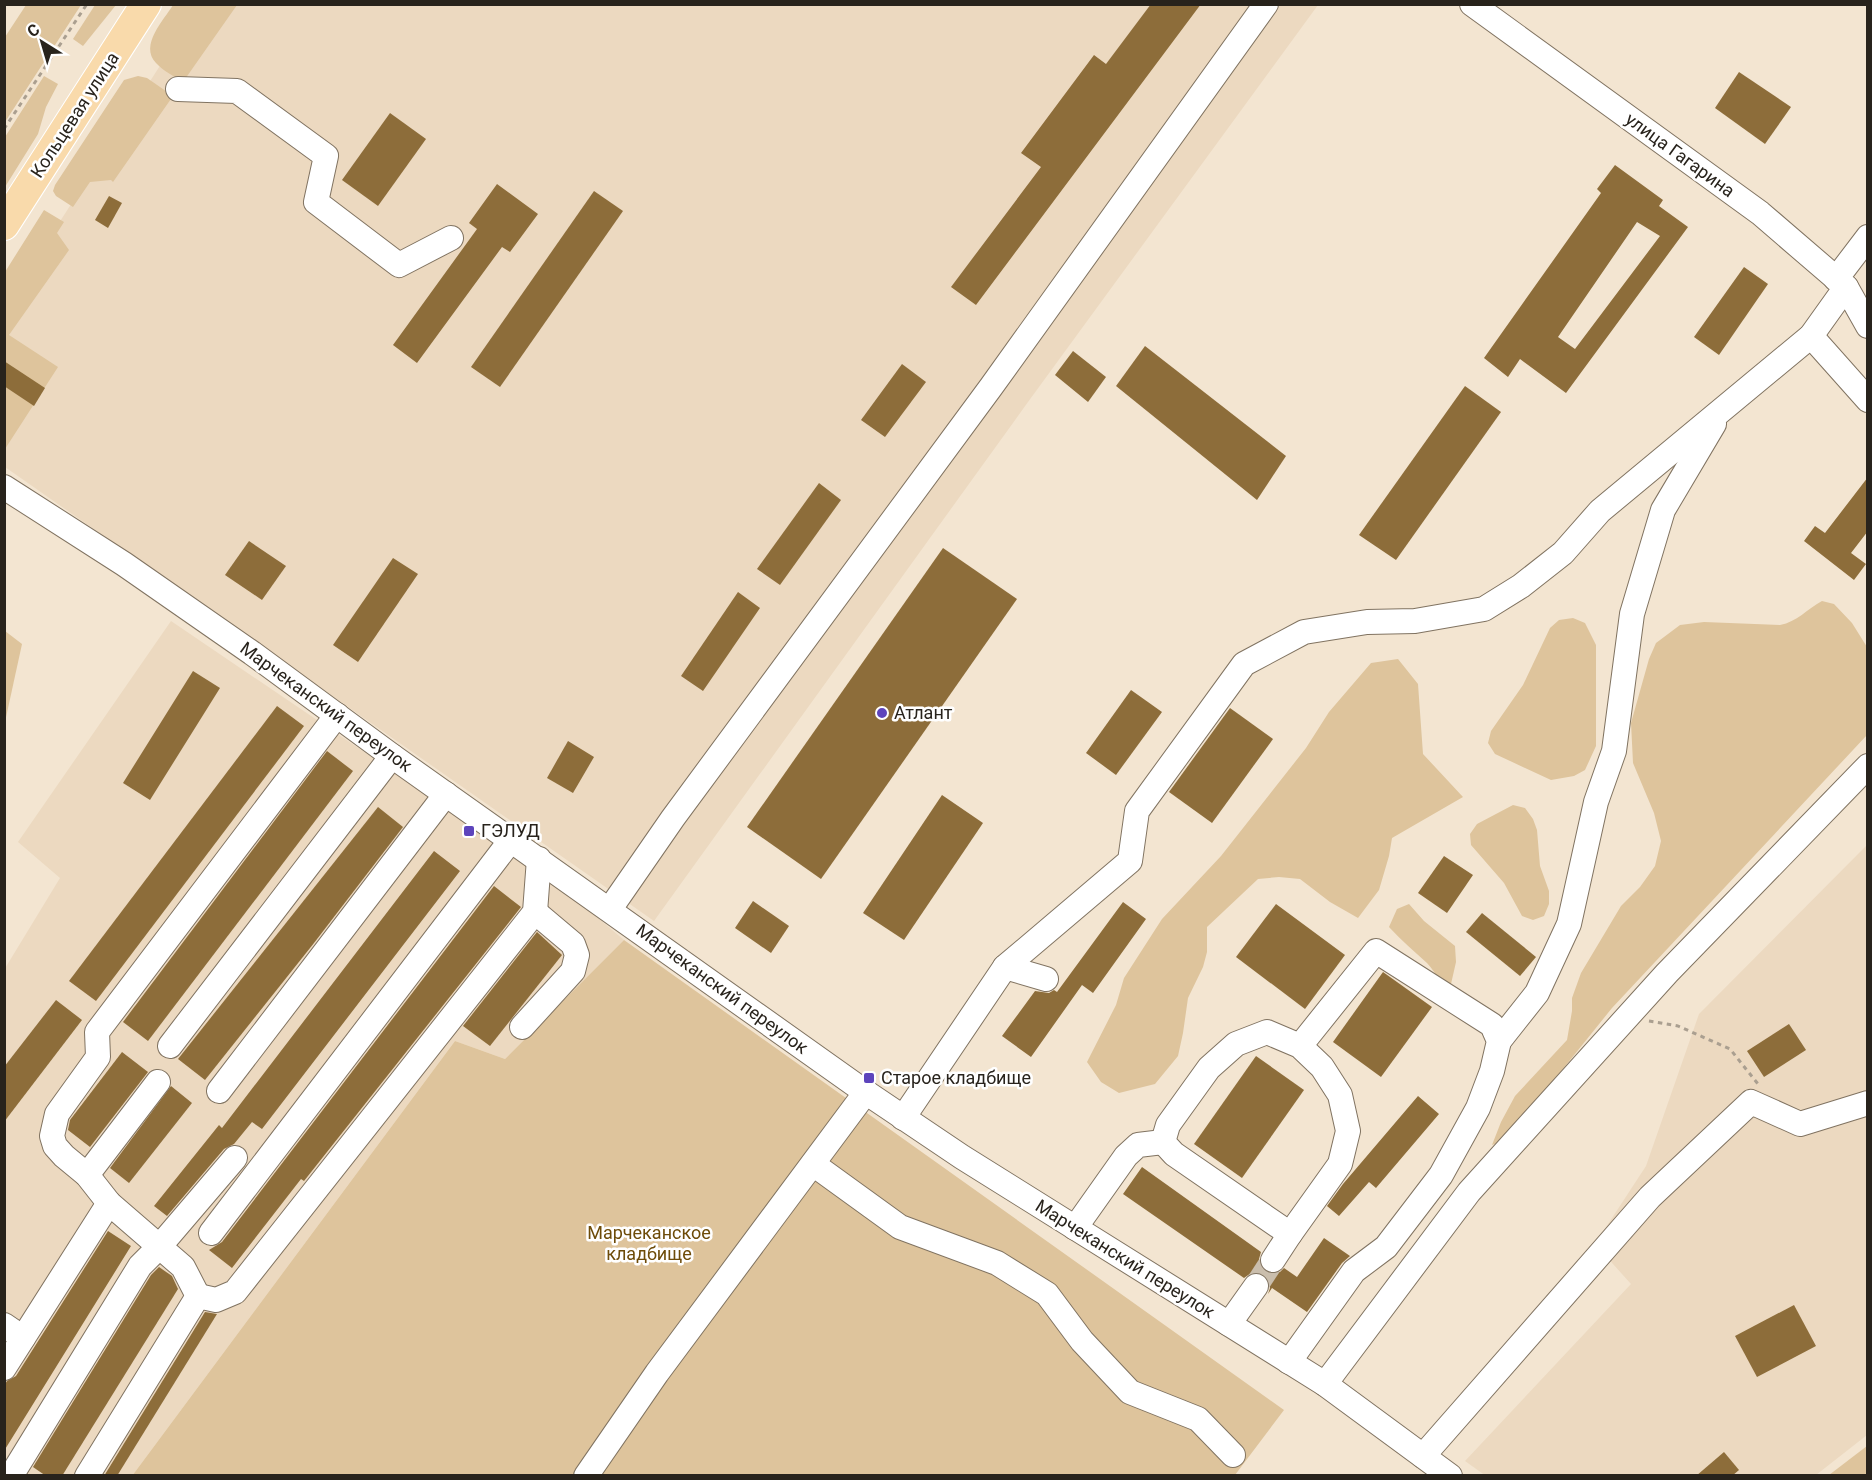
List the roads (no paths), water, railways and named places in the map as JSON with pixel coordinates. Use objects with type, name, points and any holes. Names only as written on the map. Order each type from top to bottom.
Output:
[{"type":"main road","name":"Кольцевая улица","points":[[4,225],[146,4]]},
{"type":"street","points":[[610,909],[673,818],[991,387],[1266,4]]},
{"type":"street","name":"улица Гагарина","points":[[1472,4],[1760,213],[1841,283],[1868,326]]},
{"type":"street","points":[[178,89],[237,91],[326,156],[316,202],[399,265],[451,238]]},
{"type":"street","points":[[903,1118],[1005,967],[1130,861],[1137,811],[1244,664],[1304,632],[1367,622],[1415,621],[1484,609],[1521,586],[1563,553],[1600,511],[1811,336],[1868,237]]},
{"type":"street","points":[[1811,336],[1868,400]]},
{"type":"street","points":[[1289,1362],[1354,1271],[1386,1247],[1441,1175],[1478,1108],[1492,1071],[1499,1041],[1538,993],[1569,924],[1596,802],[1614,751],[1632,614],[1663,510],[1723,409]]},
{"type":"street","name":"Марчеканский переулок","points":[[4,486],[190,610],[903,1118],[1325,1384],[1450,1476]]},
{"type":"street","points":[[198,1296],[183,1267],[109,1203],[87,1175],[55,1146],[52,1136],[57,1114],[98,1057],[97,1032],[337,715]]},
{"type":"street","points":[[170,1046],[392,756]]},
{"type":"street","points":[[1325,1384],[1470,1192],[1667,973],[1868,766]]},
{"type":"street","points":[[219,1091],[446,794]]},
{"type":"street","points":[[211,1233],[511,840]]},
{"type":"street","points":[[198,1296],[216,1300],[236,1292],[535,912],[539,859]]},
{"type":"street","points":[[522,1027],[573,971],[577,955],[573,944],[535,912]]},
{"type":"street","points":[[1300,1046],[1376,951],[1492,1025],[1499,1041]]},
{"type":"street","points":[[1005,967],[1046,979]]},
{"type":"street","points":[[1163,1142],[1167,1125],[1209,1068],[1236,1044],[1267,1032],[1300,1046],[1322,1067],[1340,1095],[1348,1131],[1340,1164],[1273,1260]]},
{"type":"street","points":[[87,1175],[158,1082]]},
{"type":"street","points":[[586,1476],[657,1373],[866,1092]]},
{"type":"street","points":[[1423,1456],[1650,1197],[1751,1102],[1800,1124],[1868,1102]]},
{"type":"street","points":[[1075,1228],[1126,1156],[1138,1145],[1163,1142]]},
{"type":"street","points":[[1163,1142],[1174,1155],[1290,1234]]},
{"type":"street","points":[[11,1476],[140,1266],[235,1158]]},
{"type":"street","points":[[813,1164],[900,1227],[997,1263],[1047,1294],[1082,1341],[1130,1392],[1198,1419],[1233,1455]]},
{"type":"street","points":[[4,1368],[14,1332],[109,1203]]},
{"type":"street","points":[[1229,1324],[1256,1286]]},
{"type":"street","points":[[87,1476],[198,1296]]},
{"type":"tunnel","points":[[1256,1286],[1273,1260]]},
{"type":"place","name":"Атлант","points":[[882,713]]},
{"type":"place","name":"ГЭЛУД","points":[[469,831]]},
{"type":"place","name":"Старое кладбище","points":[[869,1078]]},
{"type":"park label","name":"Марчеканское кладбище","points":[[649,1243]]}]
